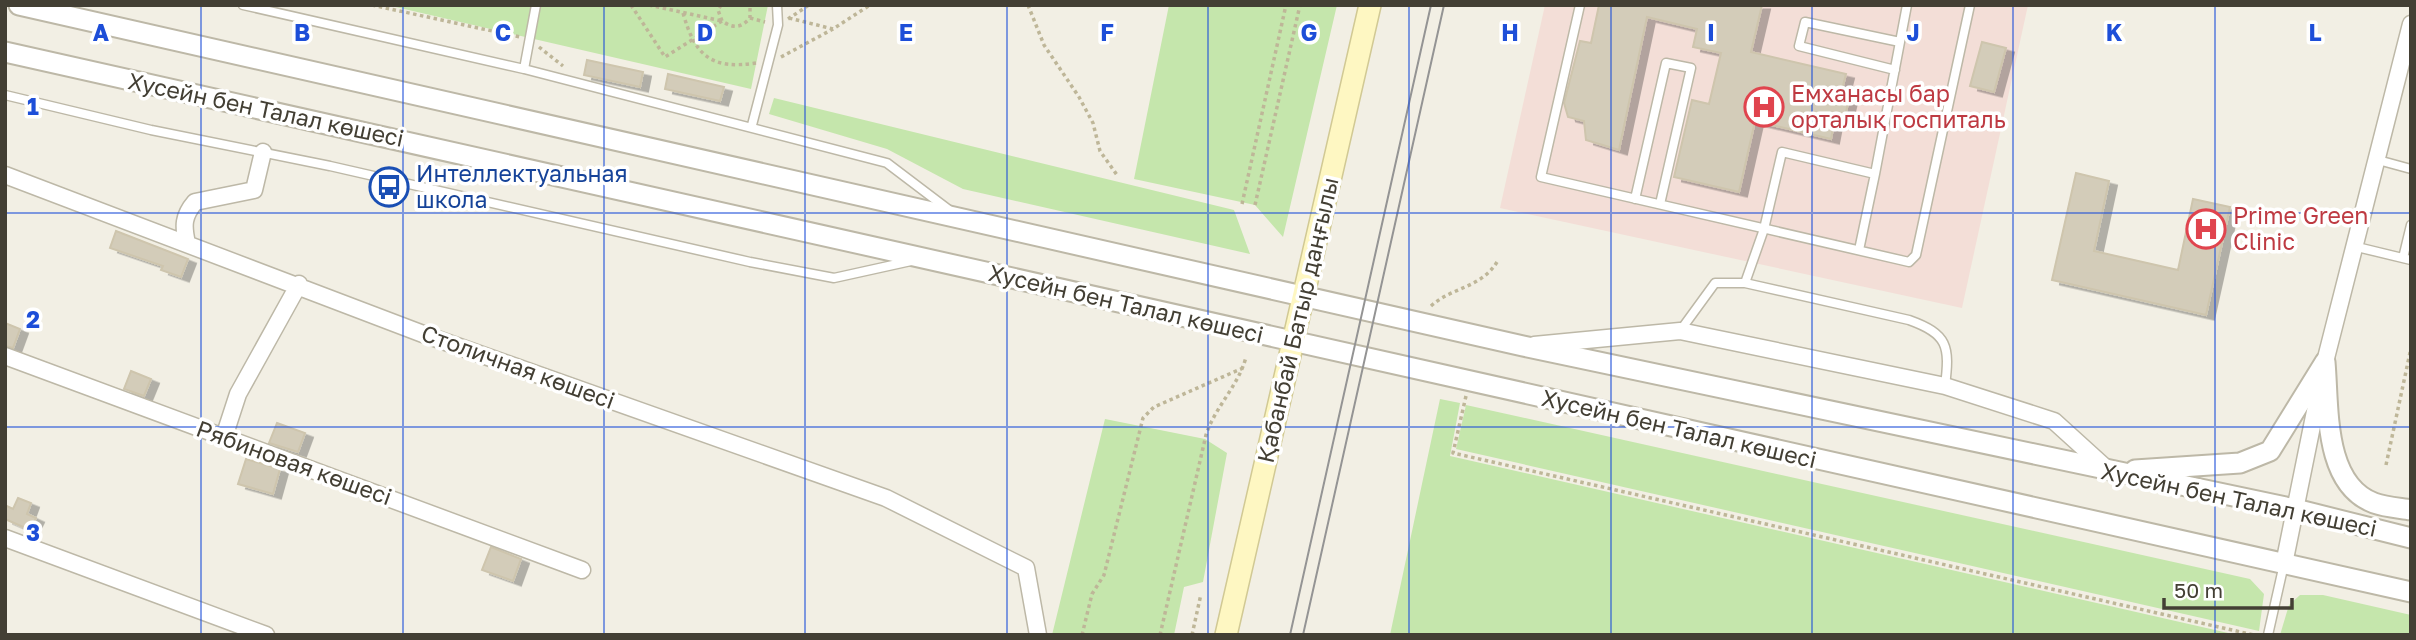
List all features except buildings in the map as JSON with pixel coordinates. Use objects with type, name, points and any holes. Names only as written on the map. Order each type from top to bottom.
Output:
[{"type":"main road","name":"Қабанбай Батыр даңғылы","points":[[1226,635],[1370,5]]},
{"type":"street","name":"Хусейн бен Талал көшесі","points":[[19,5],[1523,346],[2109,472],[2295,509],[2411,538]]},
{"type":"street","points":[[2284,564],[2325,362],[2378,160],[2407,62],[2411,24]]},
{"type":"street","name":"Хусейн бен Талал көшесі","points":[[5,52],[2411,592]]},
{"type":"street","points":[[187,243],[183,226],[186,213],[195,202],[254,190],[263,152]]},
{"type":"street","name":"Столичная көшесі","points":[[5,175],[299,284],[423,334],[886,498],[1026,568],[1038,635]]},
{"type":"street","points":[[224,436],[238,394],[299,284]]},
{"type":"street","points":[[1523,346],[1680,331],[1945,386],[2054,421],[2109,472],[2240,463],[2270,451],[2325,362]]},
{"type":"street","name":"Рябиновая көшесі","points":[[5,356],[582,570]]},
{"type":"street","points":[[2325,362],[2338,468],[2352,488],[2372,503],[2411,510]]},
{"type":"street","points":[[5,538],[266,635]]},
{"type":"lane","points":[[243,5],[524,69],[752,125],[887,163],[960,219]]},
{"type":"lane","points":[[524,69],[536,5]]},
{"type":"lane","points":[[752,125],[778,25],[777,5]]},
{"type":"lane","points":[[1580,5],[1541,177],[1909,262],[1916,255],[1970,5]]},
{"type":"lane","points":[[1859,250],[1907,5]]},
{"type":"lane","points":[[1895,70],[1799,46],[1805,22],[1900,42]]},
{"type":"lane","points":[[1635,199],[1666,63],[1691,68],[1660,204]]},
{"type":"lane","points":[[5,95],[151,130],[263,152],[834,278],[923,258]]},
{"type":"lane","points":[[1745,283],[1764,229],[1782,152],[1875,174]]},
{"type":"lane","points":[[2378,160],[2411,169]]},
{"type":"lane","points":[[2357,247],[2407,259],[2411,225]]},
{"type":"lane","points":[[1680,331],[1715,283],[1745,283],[1909,320],[1932,328],[1942,338],[1945,347],[1948,362],[1945,386]]},
{"type":"lane","points":[[2268,635],[2284,564]]},
{"type":"path","points":[[372,5],[530,40],[584,84]]},
{"type":"path","points":[[631,5],[665,57],[722,21]]},
{"type":"path","points":[[649,5],[722,21],[731,27],[743,26],[750,18],[750,5]]},
{"type":"path","points":[[721,5],[718,10],[722,21]]},
{"type":"path","points":[[778,25],[809,5]]},
{"type":"path","points":[[683,13],[691,41],[706,57],[722,63],[742,65],[768,62],[788,55],[870,5]]},
{"type":"path","points":[[1028,5],[1044,45],[1079,97],[1093,123],[1100,151],[1117,175]]},
{"type":"path","points":[[1242,204],[1286,5]]},
{"type":"path","points":[[1255,205],[1300,5]]},
{"type":"path","points":[[789,18],[833,29]]},
{"type":"path","points":[[1414,321],[1439,299],[1464,290],[1490,274],[1497,262]]},
{"type":"path","points":[[2386,465],[2411,348]]},
{"type":"path","points":[[1160,635],[1206,435],[1213,414],[1243,368],[1246,356]]},
{"type":"path","points":[[1082,635],[1092,594],[1104,575],[1143,418],[1154,407],[1243,368]]},
{"type":"path","points":[[1469,382],[1453,453],[2254,635]]},
{"type":"path","points":[[1192,635],[1201,594]]},
{"type":"shaded area","name":"Емханасы бар орталық госпиталь","points":[[1545,5],[2028,5],[1962,308],[1500,208]]},
{"type":"green space","points":[[387,5],[768,5],[751,89]]},
{"type":"green space","points":[[1169,5],[1337,5],[1283,237],[1255,205],[1134,179]]},
{"type":"green space","points":[[774,98],[1234,210],[1250,254],[963,189],[887,149],[769,114]]},
{"type":"green space","points":[[1440,399],[1460,403],[1450,456],[2237,635],[1390,635]]},
{"type":"green space","points":[[1466,405],[2250,579],[2264,594],[2259,631],[1456,449]]},
{"type":"green space","points":[[1105,419],[1205,439],[1227,453],[1203,582],[1184,587],[1174,635],[1052,635]]},
{"type":"green space","points":[[2300,595],[2323,595],[2411,615],[2411,635],[2280,635],[2289,605]]},
{"type":"tram line","points":[[1290,635],[1431,5]]},
{"type":"tram line","points":[[1303,635],[1444,5]]},
{"type":"place","name":"Емханасы бар орталық госпиталь","points":[[1764,107]]},
{"type":"place","name":"Интеллектуальная школа","points":[[389,187]]},
{"type":"place","name":"Prime Green Clinic","points":[[2206,229]]}]
